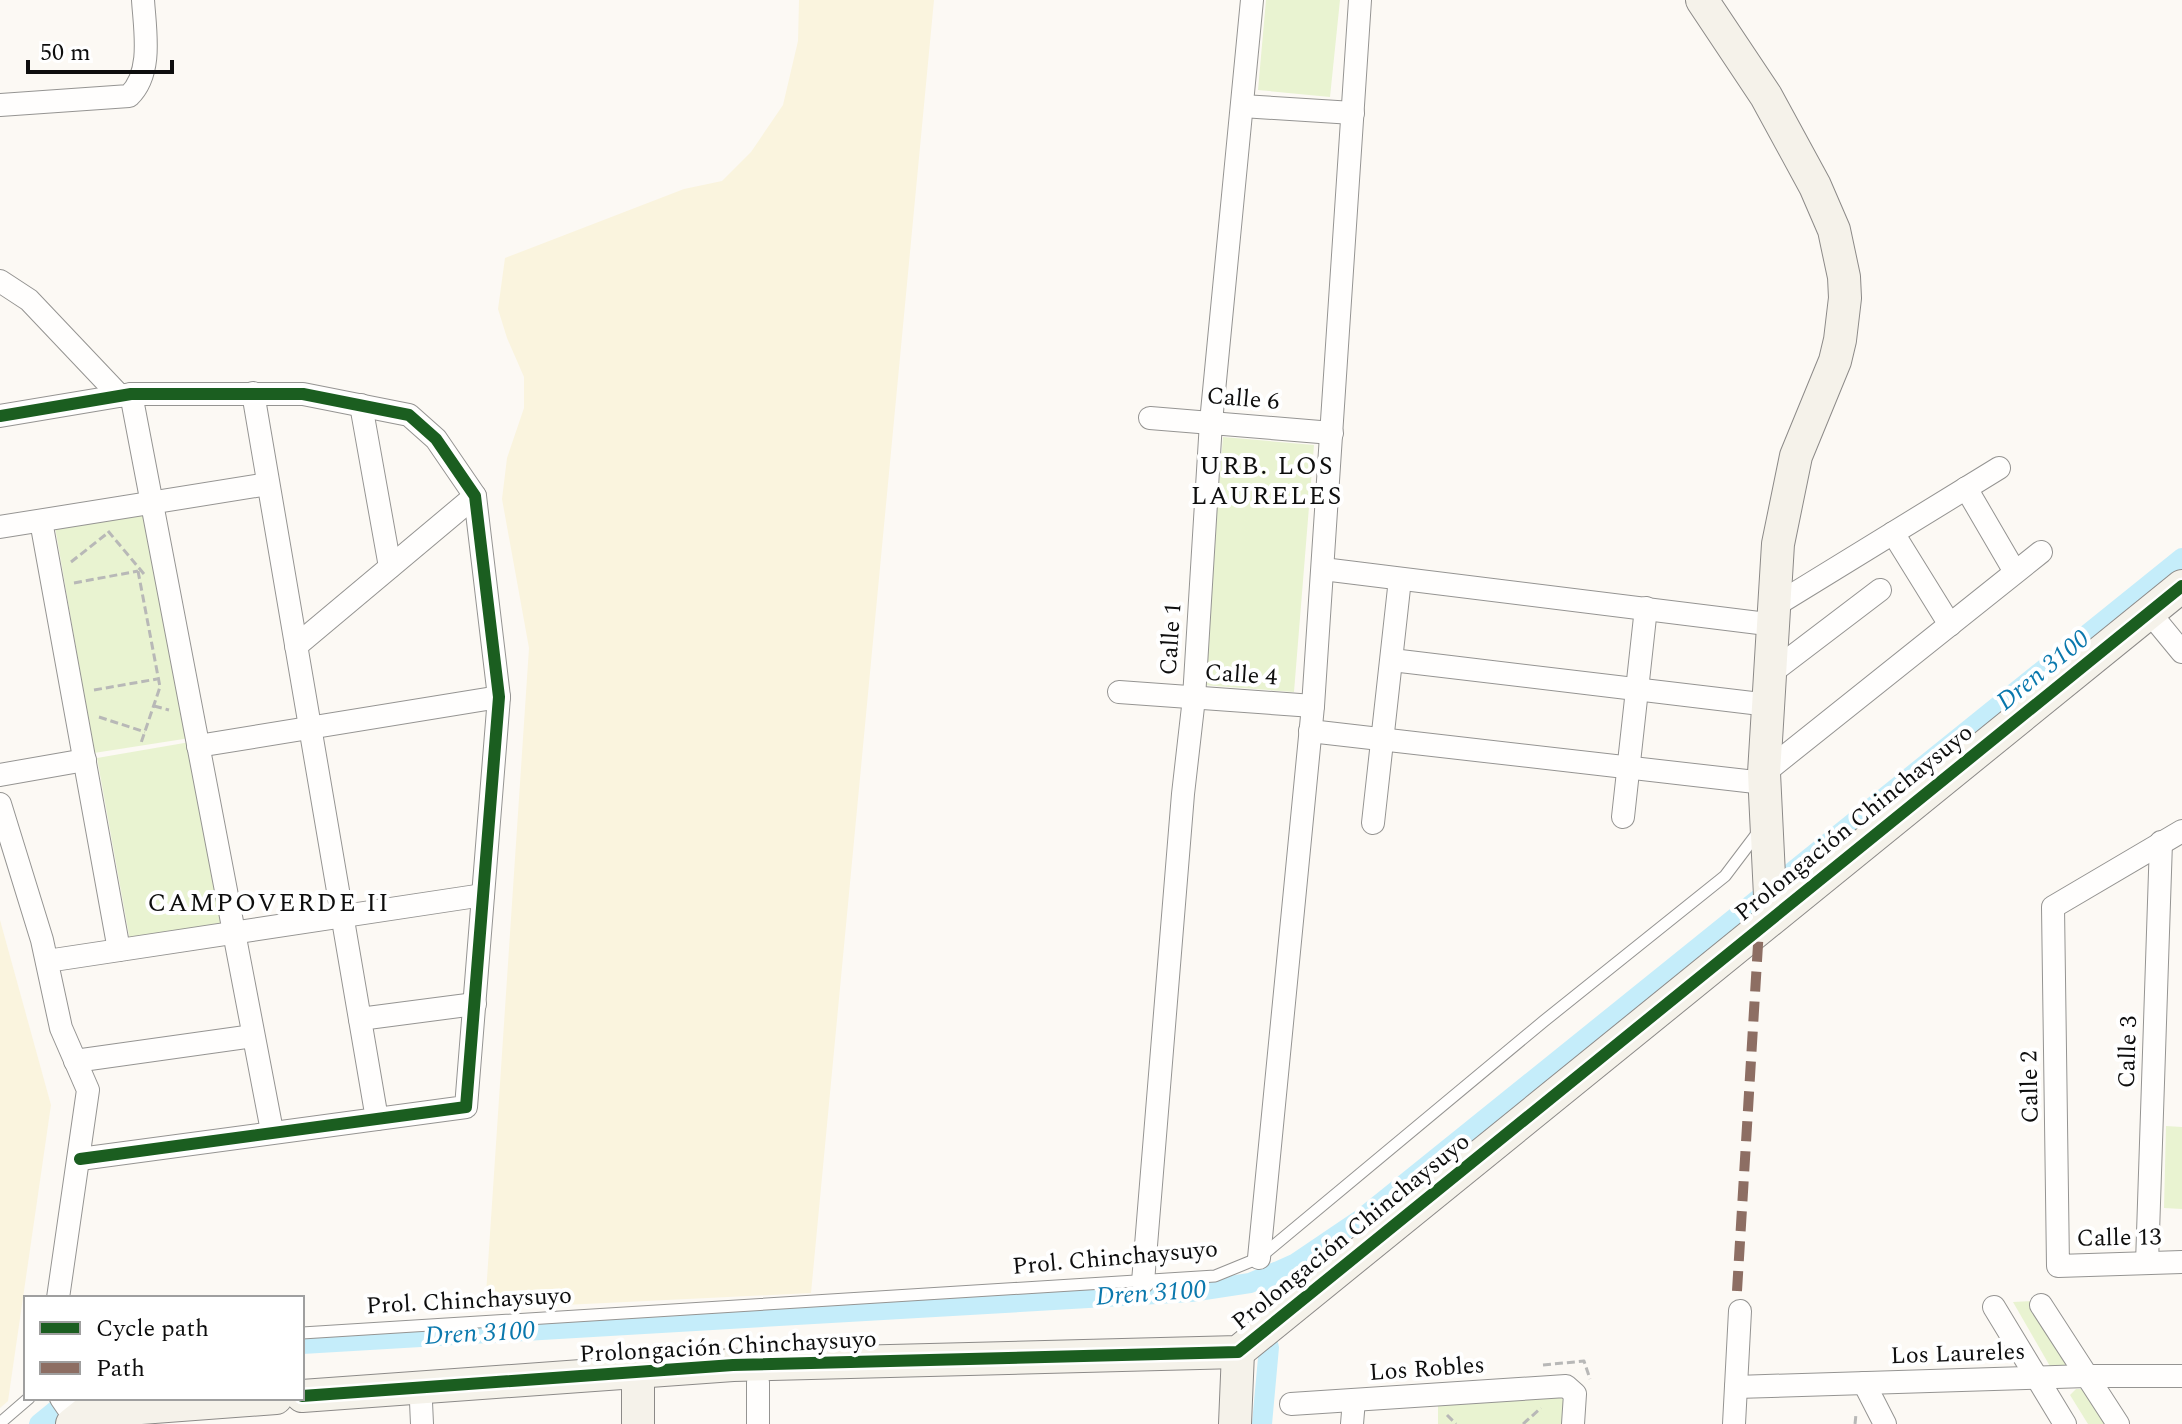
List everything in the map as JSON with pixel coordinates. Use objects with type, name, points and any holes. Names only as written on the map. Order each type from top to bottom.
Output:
[{"type":"street","points":[[0,105],[129,96],[140,86],[145,70],[143,0]]},
{"type":"street","name":"Calle 1","points":[[1143,1282],[1194,698],[1211,422],[1252,0]]},
{"type":"street","points":[[1259,1258],[1313,706],[1360,0]]},
{"type":"street","points":[[1702,0],[1766,96],[1809,175],[1834,230],[1844,277],[1845,298],[1835,361],[1796,456],[1782,514],[1764,778],[1772,894]]},
{"type":"street","points":[[1242,106],[1353,113]]},
{"type":"street","points":[[0,281],[29,300],[125,395],[152,503],[272,1131]]},
{"type":"street","points":[[253,393],[377,1119]]},
{"type":"street","points":[[0,416],[125,395],[253,393],[303,394],[409,415],[436,439],[475,496],[499,697],[466,1107],[80,1159]]},
{"type":"street","points":[[361,405],[390,567]]},
{"type":"street","name":"Calle 6","points":[[1150,418],[1332,433]]},
{"type":"street","points":[[1323,569],[1646,608],[1775,615],[1893,533],[1999,468]]},
{"type":"street","points":[[0,527],[268,484]]},
{"type":"street","points":[[1966,488],[2015,572]]},
{"type":"street","points":[[296,646],[475,496]]},
{"type":"street","points":[[41,521],[119,950]]},
{"type":"street","points":[[1893,533],[1950,625]]},
{"type":"street","points":[[1310,731],[1628,768],[1764,778],[2041,552]]},
{"type":"street","points":[[1373,823],[1400,579]]},
{"type":"street","name":"Prolongación Chinchaysuyo","points":[[304,1396],[733,1365],[1238,1352],[1772,894],[2182,586]]},
{"type":"street","points":[[1392,660],[1637,689],[1770,689],[1880,590]]},
{"type":"street","points":[[1623,817],[1646,608]]},
{"type":"street","points":[[2149,612],[2182,652]]},
{"type":"street","name":"Calle 4","points":[[1119,692],[1313,706]]},
{"type":"street","points":[[198,746],[499,697]]},
{"type":"street","points":[[0,775],[85,760]]},
{"type":"street","points":[[0,804],[47,961],[61,1028],[88,1090],[58,1296]]},
{"type":"street","points":[[2161,842],[2182,831]]},
{"type":"street","name":"Calle 2","points":[[2058,1266],[2053,907],[2161,842]]},
{"type":"street","name":"Calle 3","points":[[2147,1263],[2161,842]]},
{"type":"street","points":[[47,961],[483,895]]},
{"type":"street","points":[[360,1019],[475,1004]]},
{"type":"street","points":[[75,1061],[253,1036]]},
{"type":"street","name":"Calle 13","points":[[2058,1266],[2182,1262]]},
{"type":"street","points":[[2041,1305],[2118,1424]]},
{"type":"street","points":[[1994,1307],[2065,1424]]},
{"type":"street","points":[[1734,1424],[1740,1311]]},
{"type":"street","points":[[1235,1424],[1238,1352]]},
{"type":"street","points":[[638,1372],[638,1424]]},
{"type":"street","name":"Los Laureles","points":[[1736,1387],[2182,1376]]},
{"type":"street","points":[[758,1383],[758,1424]]},
{"type":"street","points":[[1864,1383],[1865,1424]]},
{"type":"street","points":[[1864,1383],[1885,1424]]},
{"type":"street","name":"Los Robles","points":[[1291,1404],[1566,1386],[1575,1394],[1573,1424]]},
{"type":"street","points":[[70,1413],[249,1400]]},
{"type":"street","points":[[1352,1424],[1354,1400]]},
{"type":"lane","name":"Prol. Chinchaysuyo","points":[[304,1333],[1215,1276],[1259,1258],[1544,1021],[1725,876],[1766,821]]},
{"type":"lane","points":[[0,1423],[27,1400]]},
{"type":"path","points":[[101,522],[151,581]]},
{"type":"path","points":[[63,568],[109,532]]},
{"type":"path","points":[[66,585],[140,571]]},
{"type":"path","points":[[140,571],[160,687],[141,743]]},
{"type":"path","points":[[86,692],[157,679]]},
{"type":"path","points":[[154,706],[182,713]]},
{"type":"path","points":[[90,714],[145,732]]},
{"type":"shaded area","points":[[799,0],[934,0],[811,1293],[485,1309],[529,648],[502,499],[507,458],[524,408],[524,377],[498,309],[505,258],[684,189],[722,181],[751,152],[783,105],[798,41]]},
{"type":"shaded area","points":[[0,920],[51,1105],[8,1401],[0,1408]]},
{"type":"green space","points":[[1266,0],[1340,0],[1330,97],[1258,90]]},
{"type":"green space","points":[[1223,437],[1314,445],[1294,692],[1202,685]]},
{"type":"green space","points":[[148,512],[190,738],[94,753],[55,527]]},
{"type":"green space","points":[[190,742],[226,927],[130,941],[97,758]]},
{"type":"green space","points":[[2166,1126],[2182,1127],[2182,1209],[2164,1208]]},
{"type":"green space","points":[[2032,1301],[2069,1359],[2067,1367],[2051,1368],[2013,1302]]},
{"type":"green space","points":[[1558,1389],[1564,1398],[1563,1424],[1438,1424],[1438,1399]]},
{"type":"green space","points":[[2076,1389],[2082,1389],[2109,1424],[2088,1424],[2070,1395]]},
{"type":"waterway","name":"Dren 3100","points":[[304,1344],[1191,1292],[1250,1283],[1296,1263],[1361,1219],[2182,558]]},
{"type":"waterway","points":[[1273,1304],[1276,1272]]},
{"type":"waterway","points":[[1262,1424],[1269,1347]]},
{"type":"waterway","name":"Dren 3100","points":[[39,1424],[69,1400]]},
{"type":"marked path","points":[[1737,1291],[1759,928]]},
{"type":"cycle path","points":[[0,416],[131,394],[303,394],[409,415],[436,439],[475,496],[499,697],[466,1107],[80,1159]]},
{"type":"cycle path","points":[[304,1396],[733,1365],[1238,1352],[2182,586]]},
{"type":"district","name":"URB. LOS LAURELES","points":[[1267,481]]},
{"type":"district","name":"CAMPOVERDE II","points":[[269,903]]}]
